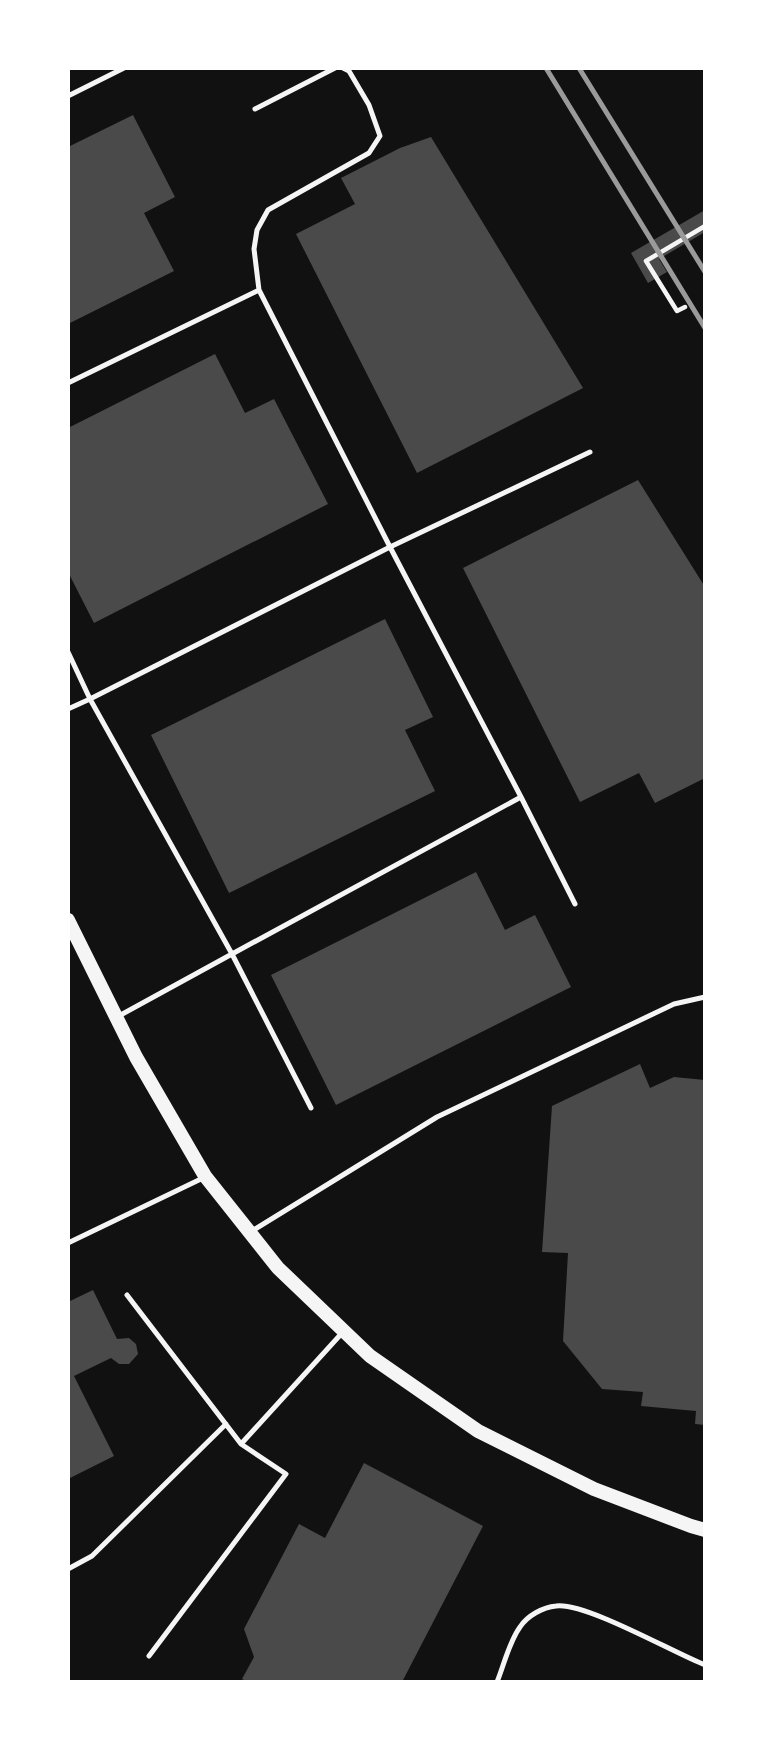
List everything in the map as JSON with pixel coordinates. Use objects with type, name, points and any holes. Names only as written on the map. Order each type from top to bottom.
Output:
[{"type":"main road","points":[[68,920],[136,1057],[205,1176],[278,1268],[370,1356],[478,1431],[594,1489],[705,1530]]},
{"type":"lane","points":[[68,96],[124,68]]},
{"type":"lane","points":[[255,109],[335,68]]},
{"type":"lane","points":[[343,68],[349,71],[369,105],[380,136],[369,153],[268,210],[257,230],[254,249],[259,290],[575,904]]},
{"type":"lane","points":[[68,383],[259,290]]},
{"type":"lane","points":[[68,709],[390,547],[590,452]]},
{"type":"lane","points":[[68,652],[90,699],[232,954],[311,1108]]},
{"type":"lane","points":[[117,1017],[522,797]]},
{"type":"lane","points":[[250,1233],[437,1117],[674,1004],[705,997]]},
{"type":"lane","points":[[68,1243],[205,1176]]},
{"type":"lane","points":[[127,1296],[242,1444],[286,1474],[149,1656]]},
{"type":"lane","points":[[242,1444],[344,1331]]},
{"type":"lane","points":[[68,1569],[92,1556],[226,1424]]},
{"type":"lane","points":[[497,1682],[519,1628],[534,1614],[555,1606],[581,1608],[705,1665]]},
{"type":"path","points":[[685,307],[677,311],[646,261],[705,226]]},
{"type":"building","points":[[133,115],[175,197],[144,213],[174,271],[68,324],[68,147]]},
{"type":"building","points":[[431,137],[583,388],[417,473],[296,234],[355,204],[341,178],[400,148]]},
{"type":"building","points":[[705,210],[705,232],[659,259],[667,272],[648,283],[631,253]]},
{"type":"building","points":[[215,354],[245,413],[274,399],[328,504],[94,623],[68,572],[68,428]]},
{"type":"building","points":[[638,480],[705,587],[705,778],[655,803],[639,773],[580,802],[463,568]]},
{"type":"building","points":[[385,619],[433,717],[405,730],[435,791],[229,893],[151,735]]},
{"type":"building","points":[[476,872],[505,930],[535,915],[571,987],[336,1105],[271,975]]},
{"type":"building","points":[[640,1064],[650,1088],[674,1077],[705,1080],[705,1425],[695,1424],[696,1411],[641,1406],[643,1392],[602,1389],[563,1341],[568,1253],[542,1252],[552,1106]]},
{"type":"building","points":[[93,1290],[117,1339],[129,1338],[136,1344],[138,1354],[129,1364],[119,1364],[111,1358],[74,1376],[114,1456],[68,1479],[68,1302]]},
{"type":"building","points":[[364,1463],[483,1526],[402,1682],[248,1682],[242,1679],[254,1657],[244,1629],[299,1524],[325,1538]]},
{"type":"railway","points":[[546,68],[705,328]]},
{"type":"railway","points":[[579,68],[705,272]]}]
